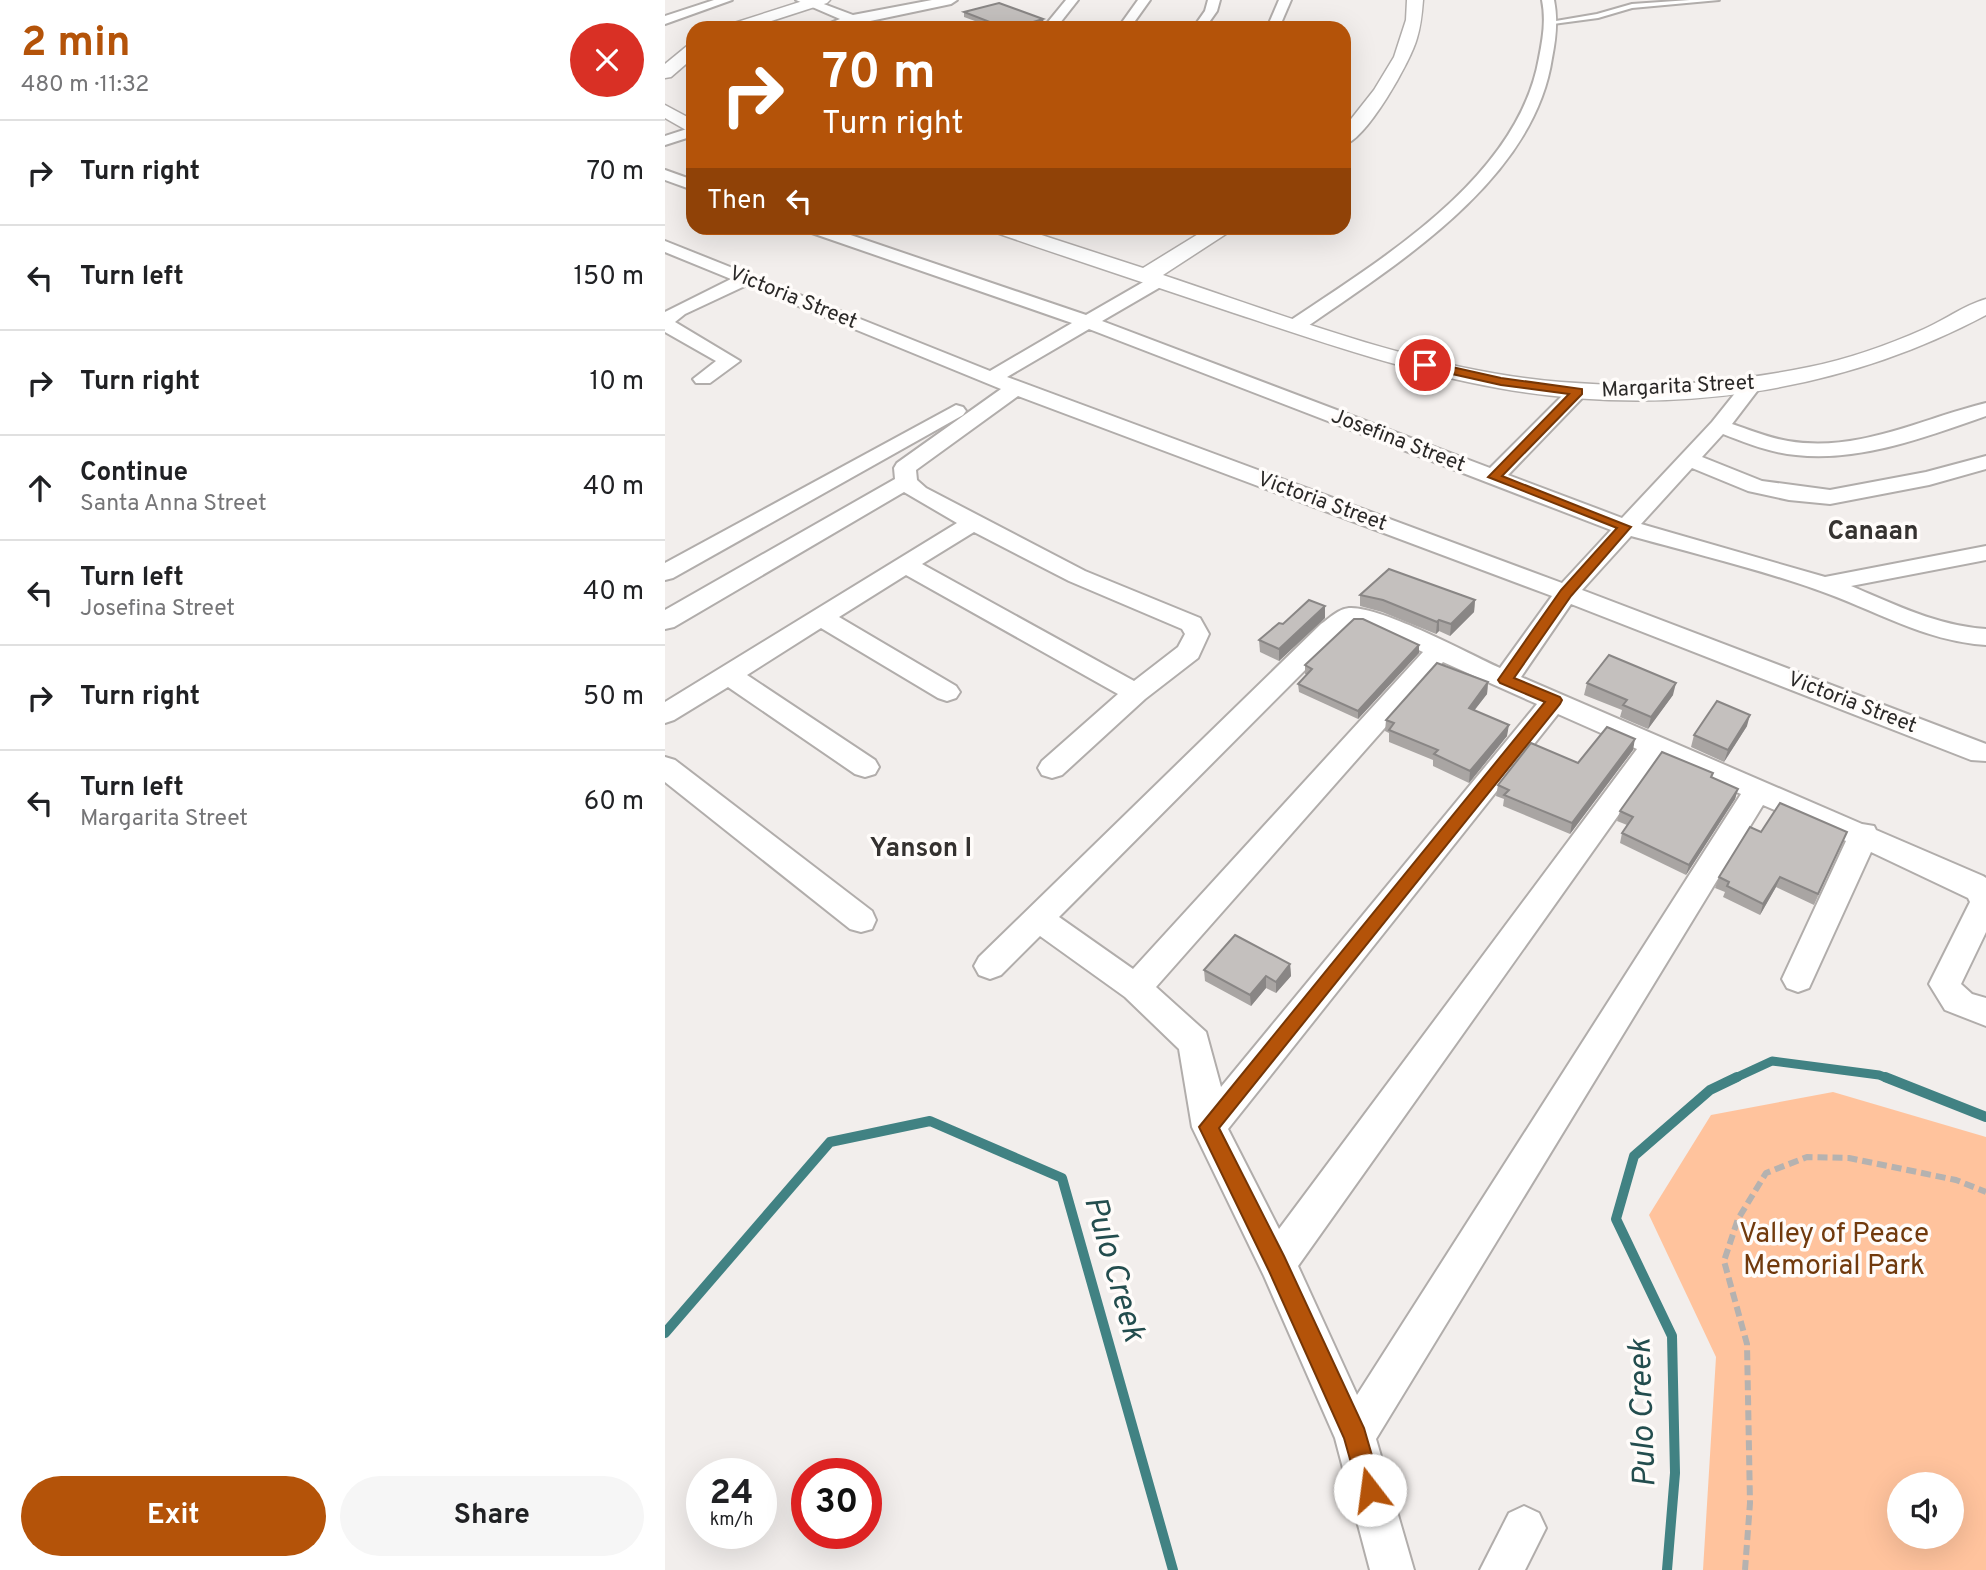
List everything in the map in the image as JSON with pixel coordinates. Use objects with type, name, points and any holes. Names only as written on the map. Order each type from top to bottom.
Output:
[{"type":"street","points":[[665,20],[726,0]]},
{"type":"street","points":[[846,21],[951,0]]},
{"type":"street","points":[[1055,21],[1072,0]]},
{"type":"street","points":[[1128,21],[1144,0]]},
{"type":"street","points":[[1204,21],[1214,0]]},
{"type":"street","points":[[1276,21],[1285,0]]},
{"type":"street","points":[[1351,131],[1376,101],[1395,70],[1413,27],[1415,0]]},
{"type":"street","points":[[1295,326],[1361,281],[1430,226],[1469,191],[1499,158],[1526,117],[1541,87],[1553,22],[1548,0]]},
{"type":"street","points":[[754,21],[811,1],[852,19]]},
{"type":"street","points":[[665,73],[686,54]]},
{"type":"street","points":[[665,110],[686,124]]},
{"type":"street","points":[[665,141],[686,132]]},
{"type":"street","points":[[665,175],[686,182]]},
{"type":"street","name":"Josefina Street","points":[[835,235],[1087,323],[1625,527],[1825,584],[1920,624],[1957,635],[1986,637]]},
{"type":"street","name":"Margarita Street","points":[[1023,235],[1399,359],[1501,382],[1578,391],[1650,392],[1751,386],[1814,373],[1895,352],[1954,326],[1986,306]]},
{"type":"street","points":[[1052,768],[1136,694],[1189,652],[1197,634],[1191,624],[1077,576],[918,494],[906,482],[905,467],[1004,383],[1212,235]]},
{"type":"street","name":"Victoria Street","points":[[665,246],[1004,383],[1566,593],[1981,753]]},
{"type":"street","points":[[703,379],[730,361],[665,322],[678,310],[746,279]]},
{"type":"street","points":[[665,573],[1004,383]]},
{"type":"street","points":[[1505,680],[1566,593],[1719,426],[1751,386]]},
{"type":"street","points":[[1494,477],[1578,391]]},
{"type":"street","points":[[1719,426],[1765,443],[1797,449],[1830,449],[1917,432],[1986,409]]},
{"type":"street","points":[[1688,459],[1756,486],[1830,497],[1929,478],[1986,463]]},
{"type":"street","points":[[665,621],[906,482]]},
{"type":"street","points":[[665,714],[974,522]]},
{"type":"street","points":[[1825,584],[1986,553]]},
{"type":"street","points":[[904,564],[1136,694]]},
{"type":"street","points":[[821,617],[947,692]]},
{"type":"street","points":[[991,966],[1330,629],[1348,617],[1367,617],[1505,680],[1864,834],[1972,884],[1981,891],[1985,902],[1945,984],[1959,1005],[1986,1013]]},
{"type":"street","points":[[1136,988],[1439,651]]},
{"type":"street","points":[[727,674],[865,767]]},
{"type":"street","points":[[1209,1127],[1555,700]]},
{"type":"street","points":[[1277,1264],[1655,744]]},
{"type":"street","points":[[665,766],[861,920]]},
{"type":"street","points":[[1355,1436],[1758,790]]},
{"type":"street","points":[[1798,979],[1864,834]]},
{"type":"street","points":[[1039,918],[1078,949],[1136,988],[1193,1042],[1202,1075],[1209,1127],[1277,1264],[1355,1436],[1392,1570]]},
{"type":"street","points":[[1502,1570],[1524,1528]]},
{"type":"lane","points":[[1553,22],[1598,16],[1632,6],[1716,0]]},
{"type":"path","points":[[1745,1570],[1750,1503],[1747,1345],[1724,1261],[1738,1219],[1766,1173],[1807,1157],[1849,1158],[1956,1180],[1986,1192]]},
{"type":"green space","name":"Valley of Peace Memorial Park","points":[[1833,1092],[1986,1137],[1986,1570],[1703,1570],[1716,1357],[1649,1215],[1711,1115]]},
{"type":"building","points":[[999,3],[1043,19],[987,21],[964,12]]},
{"type":"building","points":[[1389,569],[1475,600],[1451,624],[1439,620],[1437,622],[1383,600],[1360,595]]},
{"type":"building","points":[[1309,600],[1325,606],[1279,649],[1259,640],[1279,623],[1283,624]]},
{"type":"building","points":[[1354,619],[1363,619],[1419,645],[1358,711],[1298,684],[1312,669],[1305,665]]},
{"type":"building","points":[[1609,655],[1676,683],[1651,717],[1623,705],[1627,700],[1587,683]]},
{"type":"building","points":[[1437,663],[1488,682],[1469,708],[1509,725],[1470,771],[1434,754],[1438,750],[1389,730],[1394,723],[1386,720]]},
{"type":"building","points":[[1717,701],[1750,715],[1728,750],[1694,735]]},
{"type":"building","points":[[1607,727],[1635,739],[1572,823],[1504,795],[1509,790],[1498,785],[1531,743],[1578,763]]},
{"type":"building","points":[[1662,752],[1713,773],[1711,777],[1738,789],[1689,865],[1622,833],[1633,817],[1620,811]]},
{"type":"building","points":[[1780,803],[1847,832],[1818,894],[1780,877],[1763,904],[1727,886],[1729,882],[1719,877],[1750,827],[1761,832]]},
{"type":"building","points":[[1235,935],[1290,964],[1276,982],[1266,976],[1250,995],[1204,970]]},
{"type":"waterway","name":"Pulo Creek","points":[[1733,1079],[1772,1061],[1879,1075],[1890,1079]]},
{"type":"waterway","name":"Pulo Creek","points":[[1667,1570],[1675,1473],[1672,1336],[1616,1219],[1634,1156],[1710,1090],[1737,1077]]},
{"type":"waterway","name":"Pulo Creek","points":[[1885,1077],[1986,1117]]},
{"type":"waterway","name":"Pulo Creek","points":[[665,1333],[830,1142],[930,1121],[1062,1178],[1173,1570]]},
{"type":"district","name":"Canaan","points":[[1873,532]]},
{"type":"district","name":"Yanson I","points":[[921,849]]},
{"type":"route","points":[[1370,1490],[1355,1436],[1277,1264],[1209,1127],[1555,700],[1505,680],[1566,593],[1625,527],[1494,477],[1578,391],[1501,382],[1425,365]]}]
